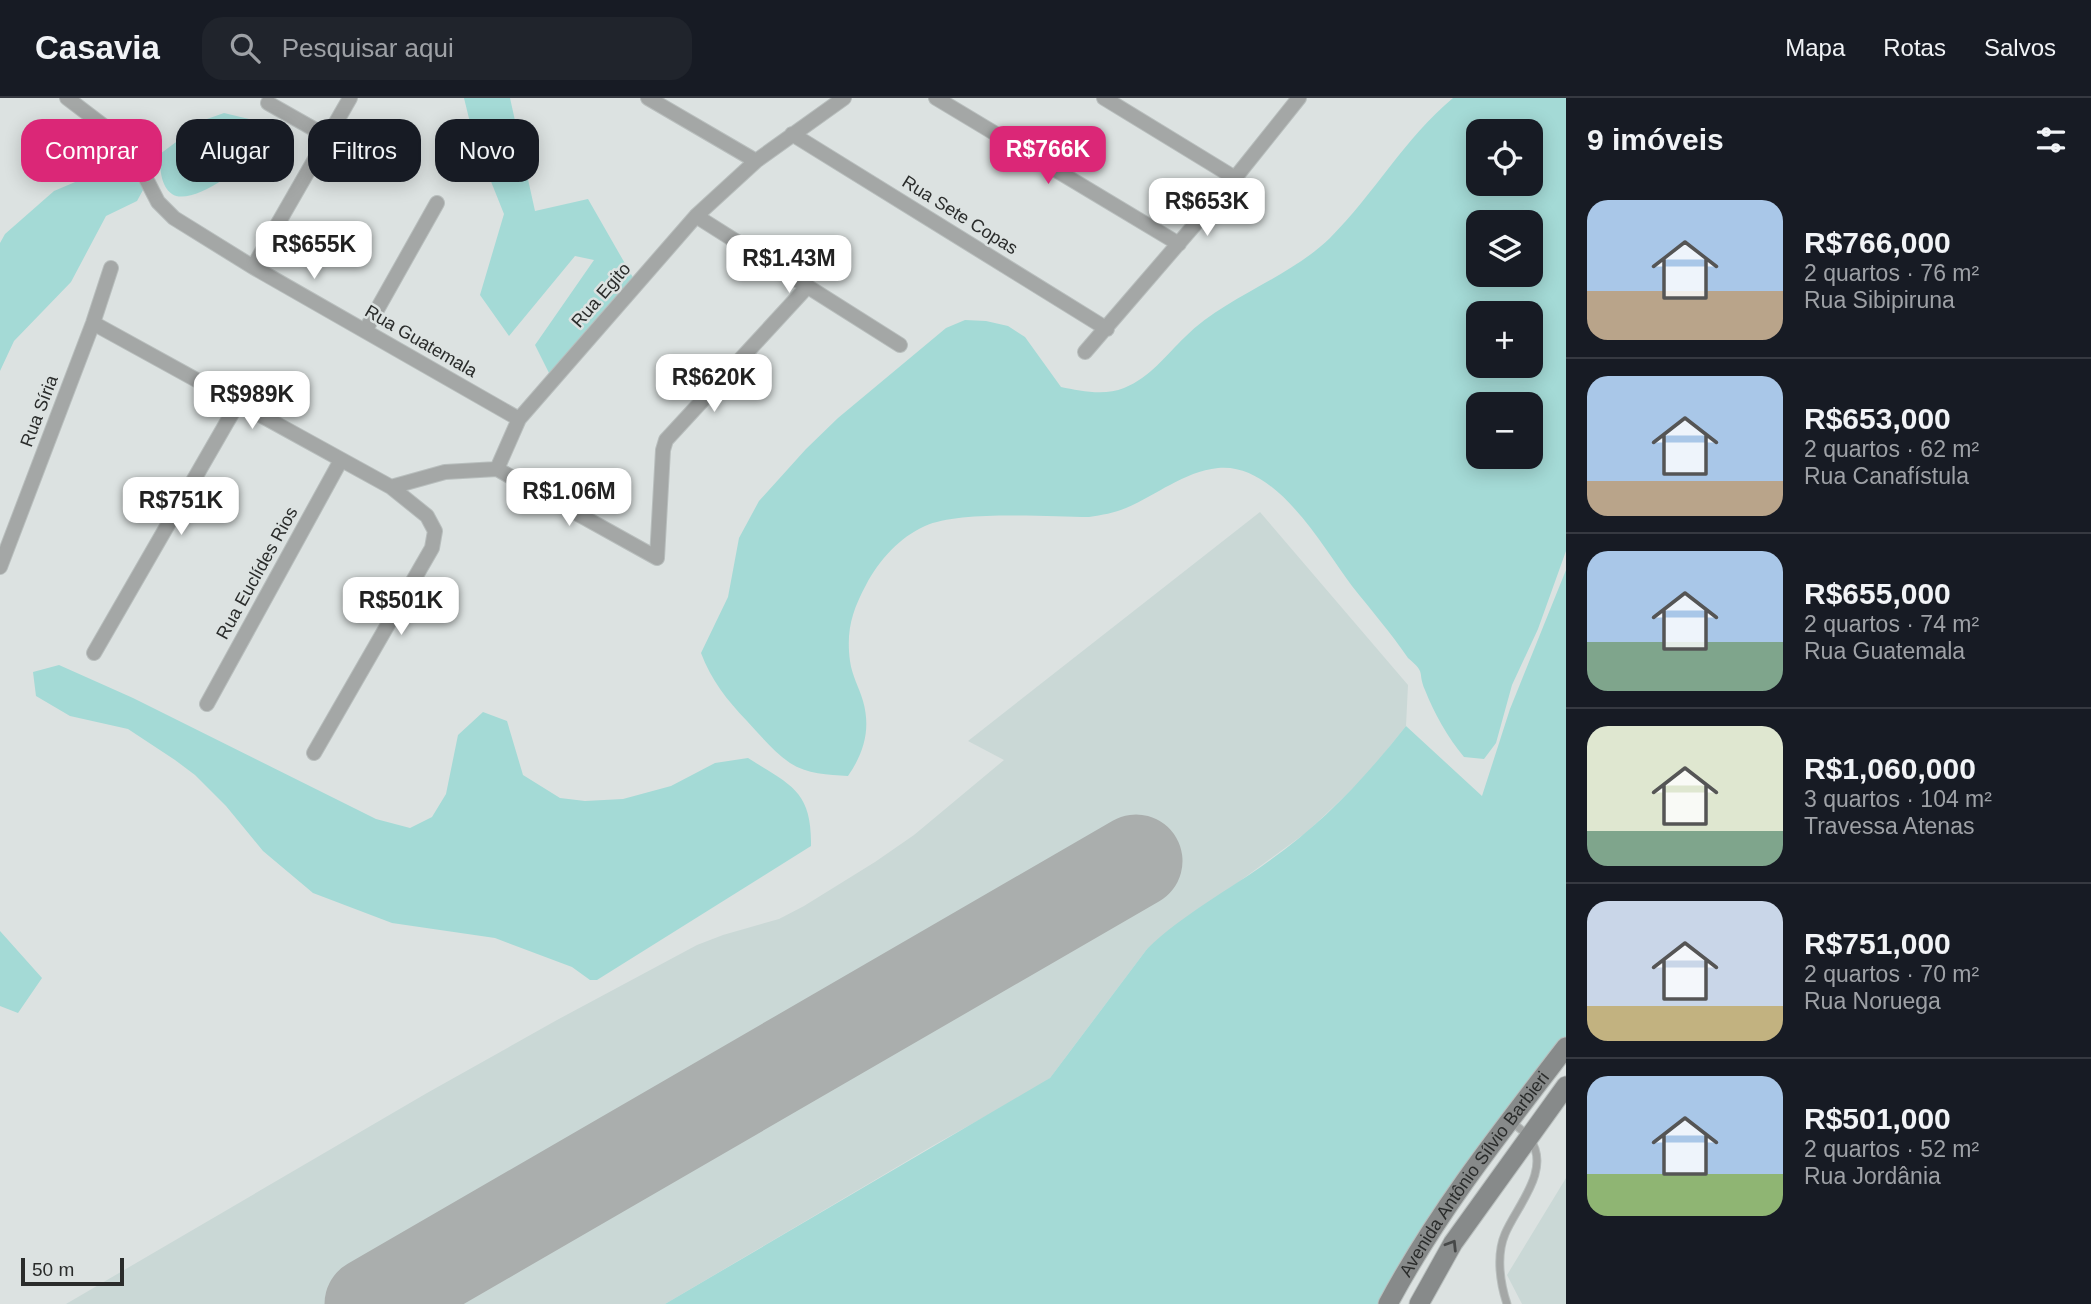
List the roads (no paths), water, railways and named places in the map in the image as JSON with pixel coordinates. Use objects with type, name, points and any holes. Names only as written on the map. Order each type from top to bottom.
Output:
[{"type":"main road","name":"Avenida Antônio Sílvio Barbieri","points":[[1388,1304],[1438,1221],[1566,1047]]},
{"type":"main road","name":"Avenida Antônio Sílvio Barbieri","points":[[1419,1304],[1453,1242],[1566,1086]]},
{"type":"street","name":"Rua Guatemala","points":[[67,98],[117,136],[141,169],[158,202],[174,218],[253,267],[519,419]]},
{"type":"street","points":[[338,119],[350,98]]},
{"type":"street","points":[[648,98],[755,162]]},
{"type":"street","name":"Rua Egito","points":[[497,469],[519,419],[696,216],[755,162],[844,98]]},
{"type":"street","points":[[936,98],[1179,244]]},
{"type":"street","points":[[1104,98],[1236,178]]},
{"type":"street","points":[[1085,352],[1236,178],[1299,98]]},
{"type":"street","points":[[268,103],[308,126]]},
{"type":"street","name":"Rua Sete Copas","points":[[792,134],[1107,329]]},
{"type":"street","points":[[253,267],[308,172]]},
{"type":"street","points":[[365,331],[437,203]]},
{"type":"street","points":[[696,216],[900,345]]},
{"type":"street","name":"Rua Síria","points":[[0,567],[93,323],[111,268]]},
{"type":"street","points":[[391,487],[445,472],[497,469],[657,558],[663,450],[666,440],[808,286]]},
{"type":"street","points":[[93,323],[391,487],[427,516],[435,531],[432,548],[314,753]]},
{"type":"street","points":[[94,653],[238,403]]},
{"type":"street","name":"Rua Euclídes Rios","points":[[207,704],[341,460]]},
{"type":"lane","points":[[1507,1304],[1502,1288],[1500,1259],[1504,1236],[1526,1196],[1536,1171],[1537,1155],[1529,1137],[1510,1120]]}]
